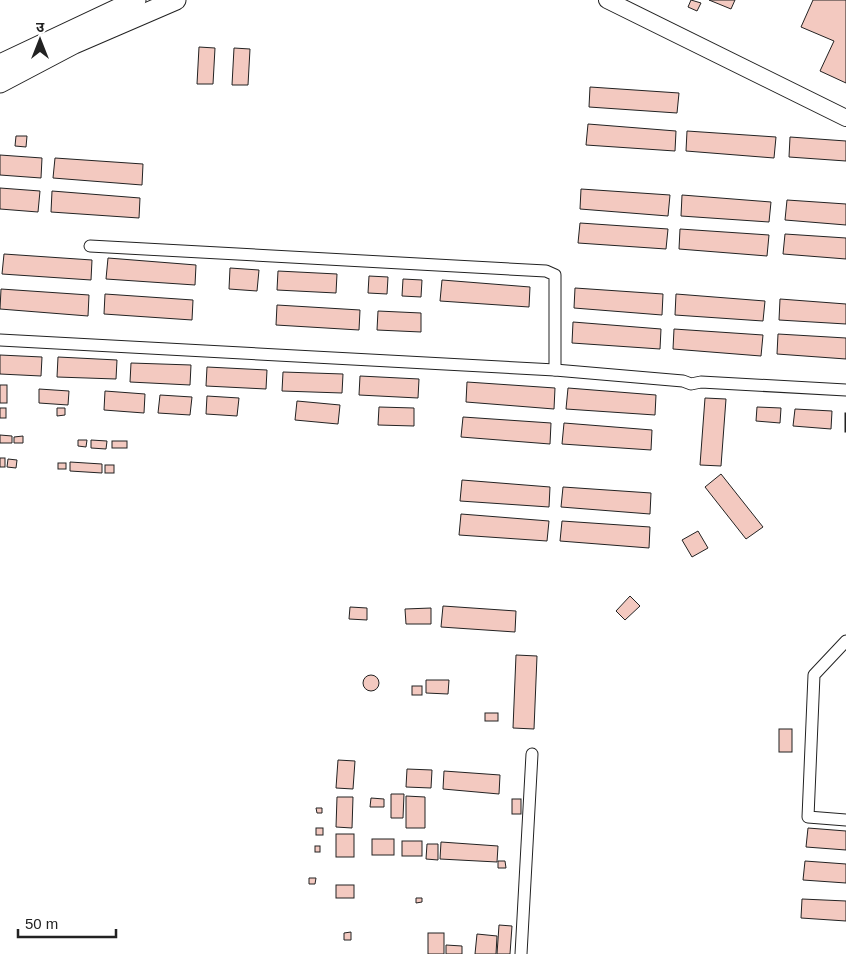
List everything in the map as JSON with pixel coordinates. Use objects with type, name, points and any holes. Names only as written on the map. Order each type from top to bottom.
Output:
[{"type":"main road","points":[[0,64],[136,0]]},
{"type":"main road","points":[[0,83],[74,44],[176,0]]},
{"type":"street","points":[[607,0],[846,118]]},
{"type":"street","points":[[90,246],[546,271],[555,275],[555,370]]},
{"type":"street","points":[[0,340],[555,370],[683,381],[691,384],[701,382],[846,390]]},
{"type":"street","points":[[846,641],[814,675],[808,817],[846,820]]},
{"type":"street","points":[[521,954],[532,754]]},
{"type":"building","points":[[691,0],[701,3],[697,11],[688,7]]},
{"type":"building","points":[[709,0],[735,0],[731,9]]},
{"type":"building","points":[[813,0],[846,0],[846,83],[820,71],[834,41],[801,27]]},
{"type":"building","points":[[199,47],[215,48],[213,84],[197,84]]},
{"type":"building","points":[[234,48],[250,49],[248,85],[232,85]]},
{"type":"building","points":[[590,87],[679,93],[677,113],[589,107]]},
{"type":"building","points":[[588,124],[676,131],[675,151],[586,145]]},
{"type":"building","points":[[687,131],[776,137],[774,158],[686,151]]},
{"type":"building","points":[[16,136],[27,136],[26,147],[15,146]]},
{"type":"building","points":[[790,137],[846,141],[846,161],[789,157]]},
{"type":"building","points":[[0,155],[42,158],[41,178],[0,175]]},
{"type":"building","points":[[55,158],[143,164],[142,185],[53,178]]},
{"type":"building","points":[[0,188],[40,191],[38,212],[0,209]]},
{"type":"building","points":[[581,189],[670,195],[668,216],[580,209]]},
{"type":"building","points":[[52,191],[140,198],[139,218],[51,212]]},
{"type":"building","points":[[682,195],[771,202],[769,222],[681,216]]},
{"type":"building","points":[[787,200],[846,204],[846,225],[785,220]]},
{"type":"building","points":[[580,223],[668,229],[666,249],[578,243]]},
{"type":"building","points":[[680,229],[769,235],[767,256],[679,249]]},
{"type":"building","points":[[785,234],[846,238],[846,259],[783,254]]},
{"type":"building","points":[[4,254],[92,260],[91,280],[2,274]]},
{"type":"building","points":[[108,258],[196,265],[195,285],[106,279]]},
{"type":"building","points":[[230,268],[259,270],[257,291],[229,289]]},
{"type":"building","points":[[278,271],[337,274],[336,293],[277,290]]},
{"type":"building","points":[[369,276],[388,277],[387,294],[368,293]]},
{"type":"building","points":[[403,279],[422,280],[421,297],[402,296]]},
{"type":"building","points":[[442,280],[530,287],[529,307],[440,301]]},
{"type":"building","points":[[575,288],[663,294],[662,315],[574,308]]},
{"type":"building","points":[[1,289],[89,295],[88,316],[0,309]]},
{"type":"building","points":[[105,294],[193,300],[192,320],[104,314]]},
{"type":"building","points":[[676,294],[765,301],[763,321],[675,315]]},
{"type":"building","points":[[780,299],[846,304],[846,324],[779,320]]},
{"type":"building","points":[[277,305],[360,310],[359,330],[276,325]]},
{"type":"building","points":[[378,311],[421,313],[421,332],[377,330]]},
{"type":"building","points":[[573,322],[661,329],[660,349],[572,343]]},
{"type":"building","points":[[674,329],[763,335],[761,356],[673,349]]},
{"type":"building","points":[[778,334],[846,338],[846,359],[777,354]]},
{"type":"building","points":[[0,355],[42,357],[41,376],[0,374]]},
{"type":"building","points":[[58,357],[117,360],[116,379],[57,377]]},
{"type":"building","points":[[131,363],[191,365],[190,385],[130,382]]},
{"type":"building","points":[[207,367],[267,370],[266,389],[206,386]]},
{"type":"building","points":[[283,372],[343,374],[342,393],[282,391]]},
{"type":"building","points":[[360,376],[419,379],[418,398],[359,395]]},
{"type":"building","points":[[467,382],[555,388],[554,409],[466,402]]},
{"type":"building","points":[[0,385],[7,385],[7,403],[0,403]]},
{"type":"building","points":[[568,388],[656,395],[655,415],[566,409]]},
{"type":"building","points":[[39,389],[69,391],[68,405],[39,403]]},
{"type":"building","points":[[105,391],[145,394],[144,413],[104,410]]},
{"type":"building","points":[[160,395],[192,397],[190,415],[158,413]]},
{"type":"building","points":[[207,396],[239,398],[237,416],[206,414]]},
{"type":"building","points":[[705,398],[726,399],[721,466],[700,465]]},
{"type":"building","points":[[297,401],[340,405],[338,424],[295,420]]},
{"type":"building","points":[[379,407],[414,408],[414,426],[378,425]]},
{"type":"building","points":[[757,407],[781,408],[780,423],[756,421]]},
{"type":"building","points":[[0,408],[6,408],[6,418],[0,418]]},
{"type":"building","points":[[57,408],[65,408],[65,415],[57,416]]},
{"type":"building","points":[[795,409],[832,411],[831,429],[793,426]]},
{"type":"building","points":[[846,413],[846,432],[845,432]]},
{"type":"building","points":[[463,417],[551,423],[550,444],[461,437]]},
{"type":"building","points":[[564,423],[652,430],[651,450],[562,444]]},
{"type":"building","points":[[0,435],[12,436],[12,443],[0,443]]},
{"type":"building","points":[[23,436],[23,443],[14,443],[14,437]]},
{"type":"building","points":[[78,440],[87,440],[86,447],[78,446]]},
{"type":"building","points":[[91,440],[107,441],[106,449],[91,448]]},
{"type":"building","points":[[112,441],[127,441],[127,448],[112,448]]},
{"type":"building","points":[[0,458],[5,458],[5,467],[0,467]]},
{"type":"building","points":[[8,459],[17,460],[16,468],[7,467]]},
{"type":"building","points":[[70,462],[102,464],[102,473],[70,471]]},
{"type":"building","points":[[58,463],[66,463],[66,469],[58,469]]},
{"type":"building","points":[[105,465],[114,465],[114,473],[105,473]]},
{"type":"building","points":[[721,474],[763,527],[746,539],[705,487]]},
{"type":"building","points":[[462,480],[550,487],[549,507],[460,501]]},
{"type":"building","points":[[563,487],[651,493],[650,514],[561,507]]},
{"type":"building","points":[[461,514],[549,521],[547,541],[459,535]]},
{"type":"building","points":[[562,521],[650,527],[649,548],[560,541]]},
{"type":"building","points":[[698,531],[708,548],[692,557],[682,540]]},
{"type":"building","points":[[630,596],[640,606],[625,620],[616,611]]},
{"type":"building","points":[[443,606],[516,611],[515,632],[441,627]]},
{"type":"building","points":[[350,607],[367,608],[367,620],[349,619]]},
{"type":"building","points":[[431,608],[431,624],[406,624],[405,609]]},
{"type":"building","points":[[516,655],[537,656],[534,729],[513,728]]},
{"type":"building","points":[[368,675],[374,675],[379,680],[377,689],[368,691],[363,686],[363,680]]},
{"type":"building","points":[[426,680],[449,680],[448,694],[426,693]]},
{"type":"building","points":[[412,686],[422,686],[422,695],[412,695]]},
{"type":"building","points":[[485,713],[498,713],[498,721],[485,721]]},
{"type":"building","points":[[779,729],[792,729],[792,752],[779,752]]},
{"type":"building","points":[[338,760],[355,761],[353,789],[336,788]]},
{"type":"building","points":[[407,769],[432,770],[431,788],[406,787]]},
{"type":"building","points":[[444,771],[500,775],[499,794],[443,789]]},
{"type":"building","points":[[391,794],[404,794],[403,818],[391,818]]},
{"type":"building","points":[[406,796],[425,797],[425,828],[406,828]]},
{"type":"building","points":[[337,797],[353,797],[352,828],[336,827]]},
{"type":"building","points":[[371,798],[384,799],[384,807],[370,807]]},
{"type":"building","points":[[512,799],[521,799],[521,814],[512,814]]},
{"type":"building","points":[[316,808],[322,808],[322,813],[317,813]]},
{"type":"building","points":[[316,828],[323,828],[323,835],[316,835]]},
{"type":"building","points":[[808,828],[846,831],[846,850],[806,847]]},
{"type":"building","points":[[336,834],[354,834],[354,857],[336,857]]},
{"type":"building","points":[[372,839],[394,839],[394,855],[372,855]]},
{"type":"building","points":[[402,841],[422,841],[422,856],[402,856]]},
{"type":"building","points":[[441,842],[498,846],[497,862],[440,859]]},
{"type":"building","points":[[427,844],[438,844],[438,860],[426,859]]},
{"type":"building","points":[[315,846],[320,846],[320,852],[315,852]]},
{"type":"building","points":[[498,861],[505,861],[506,868],[498,868]]},
{"type":"building","points":[[805,861],[846,864],[846,883],[803,880]]},
{"type":"building","points":[[309,878],[316,878],[315,884],[309,884]]},
{"type":"building","points":[[336,885],[354,885],[354,898],[336,898]]},
{"type":"building","points":[[416,898],[422,898],[422,902],[416,903]]},
{"type":"building","points":[[802,899],[846,901],[846,921],[801,918]]},
{"type":"building","points":[[499,925],[512,926],[510,954],[497,954]]},
{"type":"building","points":[[351,932],[351,940],[344,940],[344,933]]},
{"type":"building","points":[[428,933],[444,933],[444,954],[428,954]]},
{"type":"building","points":[[477,934],[497,936],[496,954],[475,954]]},
{"type":"building","points":[[446,945],[462,946],[462,954],[446,954]]}]
